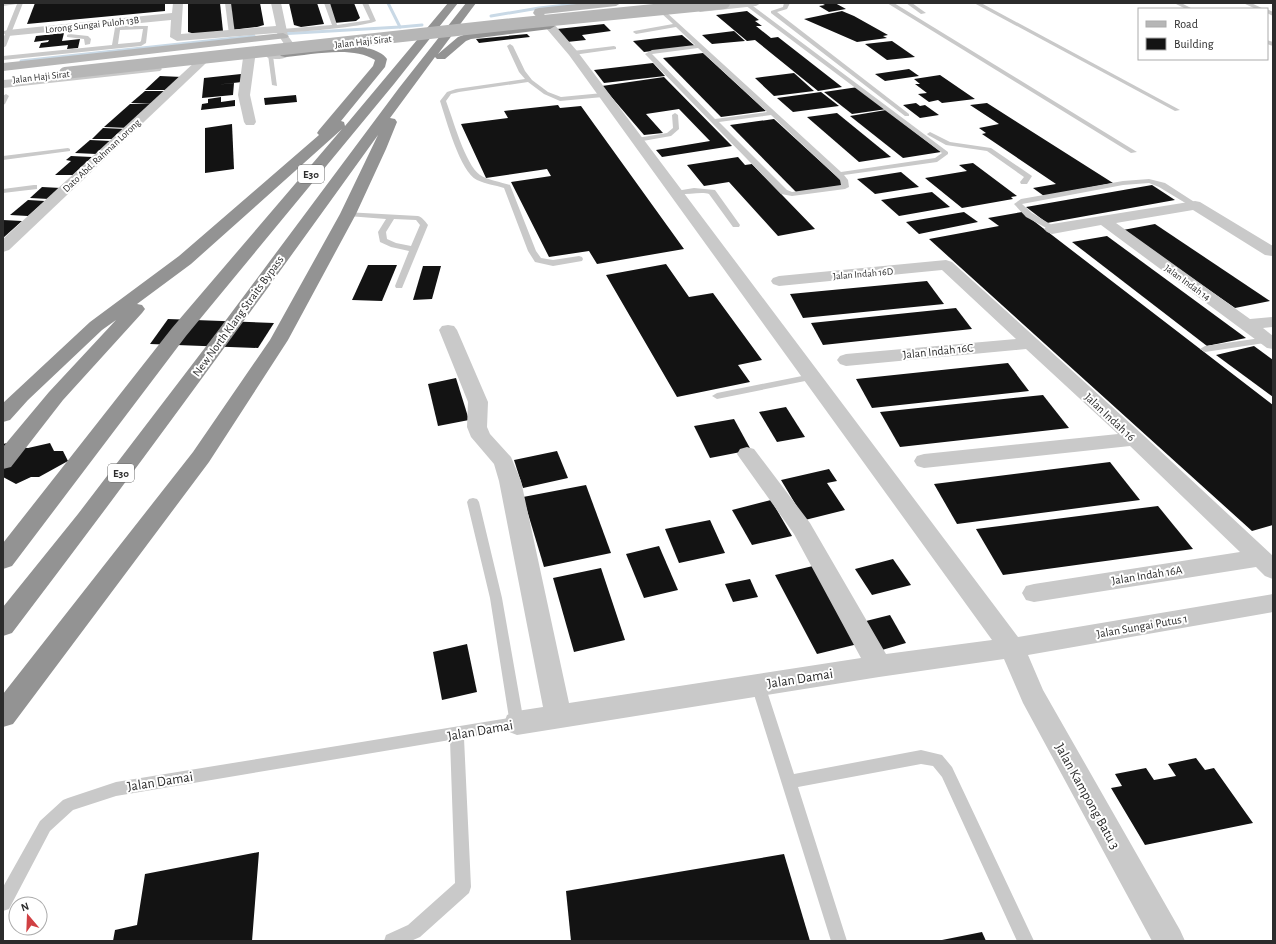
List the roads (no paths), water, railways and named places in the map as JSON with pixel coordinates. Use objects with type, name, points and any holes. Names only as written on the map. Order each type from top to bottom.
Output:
[{"type":"highway","name":"New North Klang Straits Bypass","points":[[3,626],[86,520],[219,342],[400,86],[453,3]]},
{"type":"highway","name":"New North Klang Straits Bypass","points":[[3,560],[178,332],[400,86],[471,3]]},
{"type":"highway","points":[[3,415],[21,396],[96,326],[166,275],[309,151],[400,86],[428,70],[462,39],[469,36],[550,26]]},
{"type":"highway","points":[[285,54],[344,49],[362,50],[376,54],[381,59],[379,67],[309,151]]},
{"type":"highway","points":[[3,715],[202,458],[278,340],[348,214],[380,149],[400,86]]},
{"type":"highway","points":[[3,462],[56,396],[166,275]]},
{"type":"main road","points":[[550,26],[538,13],[539,12],[616,3]]},
{"type":"main road","name":"Jalan Haji Sirat","points":[[3,72],[62,70],[724,3]]},
{"type":"main road","name":"Jalan Haji Sirat","points":[[3,80],[62,70],[664,8]]},
{"type":"main road","points":[[3,67],[20,59],[282,33]]},
{"type":"street","points":[[178,3],[175,37],[177,38],[232,34],[282,33]]},
{"type":"street","points":[[3,84],[43,81],[285,54],[290,51],[291,47],[282,33],[276,3]]},
{"type":"street","points":[[550,26],[664,8],[752,4]]},
{"type":"street","name":"Lorong Sungai Puloh 13B","points":[[8,33],[119,25],[177,16]]},
{"type":"street","name":"Jalan Kampong Batu 3","points":[[550,26],[573,53],[1012,648],[1032,695],[1169,941]]},
{"type":"street","points":[[249,58],[244,95],[250,122]]},
{"type":"street","name":"Dato Abd. Rahman Lorong","points":[[3,247],[200,63]]},
{"type":"street","points":[[4,99],[25,94],[123,83]]},
{"type":"street","points":[[1052,229],[1195,205],[1270,252]]},
{"type":"street","name":"Jalan Indah 14","points":[[1103,220],[1271,342]]},
{"type":"street","name":"Jalan Indah 16D","points":[[779,281],[946,265]]},
{"type":"street","name":"Jalan Indah 16","points":[[946,265],[1267,564]]},
{"type":"street","points":[[1247,325],[1273,322]]},
{"type":"street","points":[[448,330],[478,402],[478,427],[481,437],[504,462],[510,481],[558,716]]},
{"type":"street","name":"Jalan Indah 16C","points":[[846,360],[1030,343]]},
{"type":"street","points":[[924,462],[1134,439]]},
{"type":"street","points":[[747,454],[802,529],[879,666]]},
{"type":"street","name":"Jalan Indah 16A","points":[[1034,593],[1267,564]]},
{"type":"street","name":"Jalan Sungai Putus 1","points":[[1012,648],[1273,603]]},
{"type":"street","name":"Jalan Damai","points":[[517,723],[879,666],[1012,648]]},
{"type":"lane","points":[[3,4],[16,3]]},
{"type":"lane","points":[[3,46],[20,3]]},
{"type":"lane","points":[[228,3],[232,34]]},
{"type":"lane","points":[[327,3],[335,27]]},
{"type":"lane","points":[[282,33],[368,23],[373,21],[365,3]]},
{"type":"lane","points":[[787,3],[785,8],[773,12],[932,136],[948,144],[989,149],[1028,176],[1024,182]]},
{"type":"lane","points":[[890,3],[1133,152]]},
{"type":"lane","points":[[909,3],[923,13]]},
{"type":"lane","points":[[978,3],[1177,110]]},
{"type":"lane","points":[[1177,3],[1188,8]]},
{"type":"lane","points":[[1246,3],[1258,8]]},
{"type":"lane","points":[[752,4],[946,153],[937,160],[839,174]]},
{"type":"lane","points":[[664,8],[677,25],[699,46],[839,174],[844,180],[845,187],[792,194],[784,192],[648,54],[652,52],[699,46]]},
{"type":"lane","points":[[3,58],[20,59],[86,47],[115,46],[141,44],[144,42],[146,27],[119,25],[115,46]]},
{"type":"lane","points":[[636,32],[677,25]]},
{"type":"lane","points":[[69,36],[86,37],[88,39],[86,47]]},
{"type":"lane","points":[[510,46],[522,72],[529,80],[546,93],[560,99],[603,95]]},
{"type":"lane","points":[[573,53],[614,48]]},
{"type":"lane","points":[[3,53],[20,59]]},
{"type":"lane","points":[[270,56],[275,85]]},
{"type":"lane","points":[[529,80],[458,90],[449,93],[443,101],[460,150],[473,173],[479,178],[507,187],[532,251],[538,260],[553,263],[579,259]]},
{"type":"lane","points":[[714,121],[772,113]]},
{"type":"lane","points":[[637,140],[669,135],[676,129],[675,115]]},
{"type":"lane","points":[[3,158],[68,150]]},
{"type":"lane","points":[[1052,229],[1029,215],[1018,204],[1021,202],[1123,183],[1149,181],[1162,185],[1195,205]]},
{"type":"lane","points":[[3,191],[34,187]]},
{"type":"lane","points":[[676,192],[697,189],[705,189],[712,192],[736,225]]},
{"type":"lane","points":[[348,214],[418,218],[422,222],[424,225],[399,286]]},
{"type":"lane","points":[[391,217],[382,232],[383,240],[394,246],[414,249]]},
{"type":"lane","points":[[1204,349],[1271,342]]},
{"type":"lane","points":[[717,396],[812,377]]},
{"type":"lane","points":[[473,502],[496,598],[517,723]]},
{"type":"lane","points":[[758,685],[839,941]]},
{"type":"lane","name":"Jalan Damai","points":[[3,903],[45,826],[68,805],[116,789],[517,723]]},
{"type":"lane","points":[[392,941],[414,931],[464,887],[457,734]]},
{"type":"lane","points":[[789,782],[921,757],[937,760],[946,772],[1026,941]]},
{"type":"waterway","points":[[388,3],[400,27]]},
{"type":"waterway","points":[[491,16],[539,8],[585,3]]},
{"type":"waterway","points":[[400,27],[422,25]]},
{"type":"waterway","points":[[279,34],[400,27]]},
{"type":"waterway","points":[[21,61],[254,36]]}]
